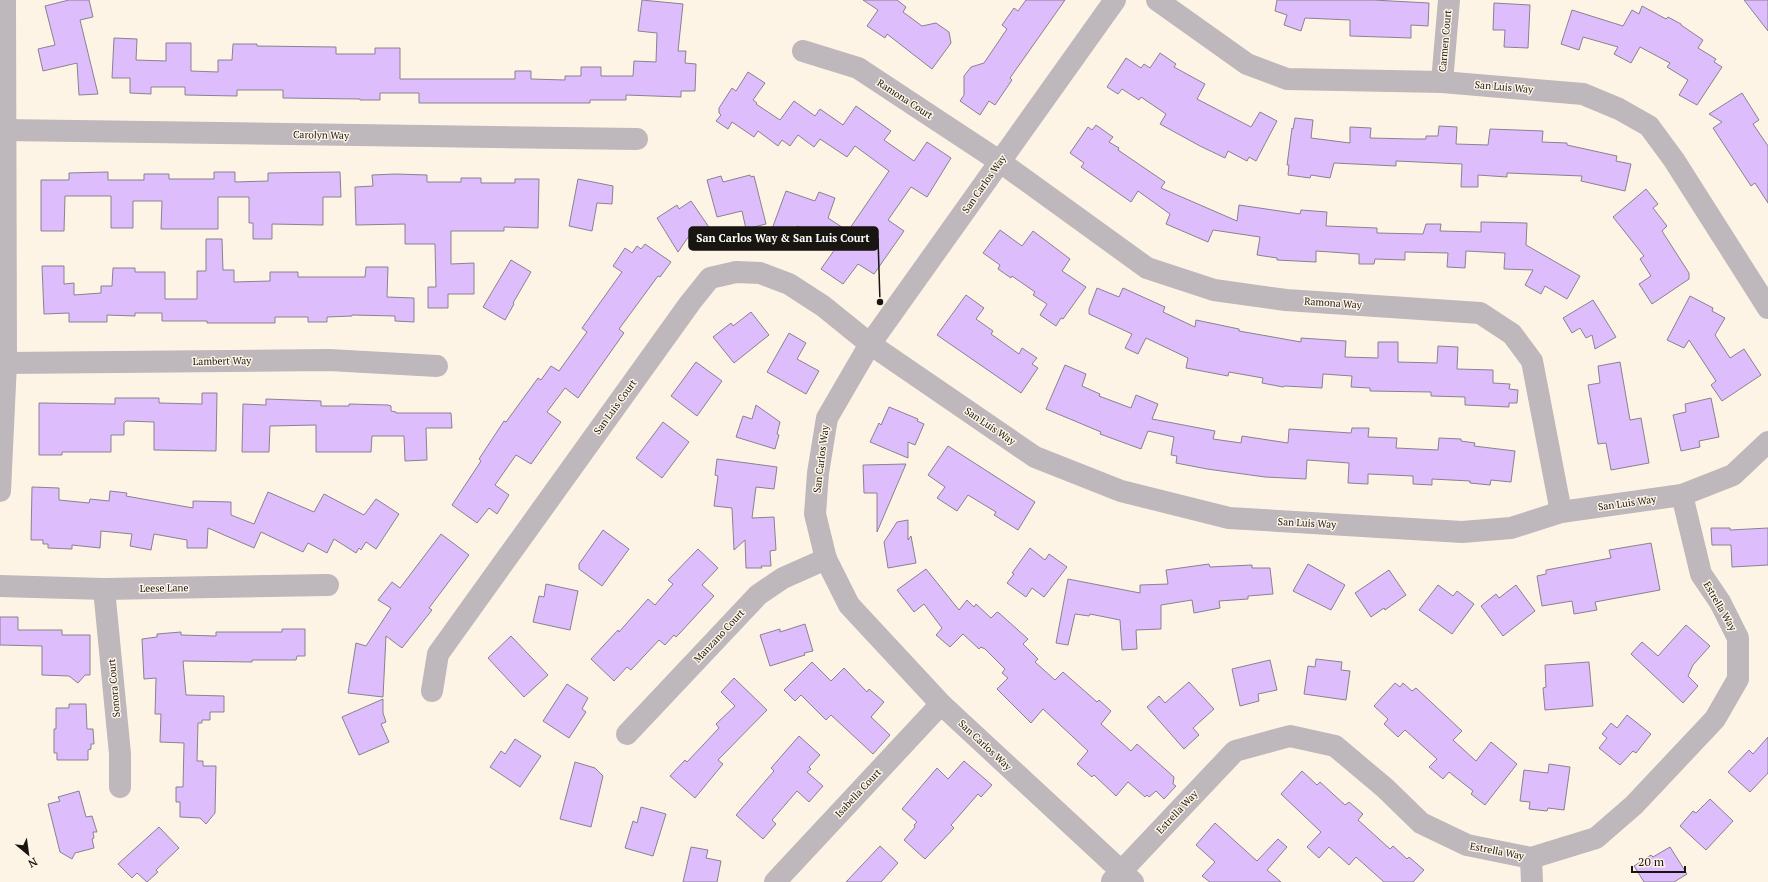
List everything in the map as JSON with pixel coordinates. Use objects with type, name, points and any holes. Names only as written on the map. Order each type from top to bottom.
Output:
[{"type":"street","points":[[0,491],[6,363],[4,130],[5,0]]},
{"type":"street","name":"San Carlos Way","points":[[1115,0],[870,344],[827,418],[818,472],[815,514],[826,559],[849,605],[941,704],[1122,878]]},
{"type":"street","name":"San Luis Way","points":[[1158,0],[1247,64],[1287,79],[1442,82],[1583,94],[1618,109],[1649,126],[1674,160],[1768,308]]},
{"type":"street","name":"Carmen Court","points":[[1442,82],[1449,0]]},
{"type":"street","name":"Ramona Court","points":[[803,51],[858,68],[999,161]]},
{"type":"street","name":"Carolyn Way","points":[[4,130],[637,139]]},
{"type":"street","name":"Ramona Way","points":[[999,161],[1147,268],[1214,290],[1286,300],[1480,313],[1512,334],[1532,361],[1561,512]]},
{"type":"street","name":"San Luis Court","points":[[432,691],[438,654],[685,309],[710,278],[736,272],[760,273],[789,284],[823,306],[870,344]]},
{"type":"street","name":"San Luis Way","points":[[870,344],[1035,457],[1120,492],[1229,518],[1462,532],[1511,528],[1561,512],[1682,496],[1733,475],[1768,442]]},
{"type":"street","name":"Lambert Way","points":[[6,363],[329,360],[437,366]]},
{"type":"street","name":"Estrella Way","points":[[1122,878],[1235,751],[1290,736],[1335,746],[1385,788],[1421,823],[1467,845],[1531,858],[1596,838],[1634,805],[1715,719],[1738,679],[1738,638],[1720,602],[1701,574],[1682,496]]},
{"type":"street","name":"Manzano Court","points":[[627,734],[758,595],[784,578],[826,559]]},
{"type":"street","name":"Leese Lane","points":[[0,586],[104,589],[328,585]]},
{"type":"street","name":"Sonora Court","points":[[104,589],[120,754],[120,787]]},
{"type":"street","name":"Isabella Court","points":[[775,882],[941,704]]},
{"type":"street","points":[[1531,858],[1532,882]]},
{"type":"building","points":[[69,0],[89,0],[93,17],[80,20],[98,94],[79,95],[77,63],[43,71],[38,49],[55,45],[45,6]]},
{"type":"building","points":[[642,0],[683,4],[678,51],[686,51],[685,63],[696,64],[695,91],[681,91],[681,97],[626,95],[626,100],[590,100],[590,103],[419,103],[419,93],[380,93],[380,100],[360,100],[283,98],[283,90],[237,90],[237,96],[185,95],[185,87],[151,87],[151,94],[130,93],[130,78],[112,78],[114,38],[137,39],[136,60],[166,61],[166,43],[191,43],[191,71],[218,72],[218,60],[232,60],[233,44],[257,44],[257,46],[336,47],[336,54],[375,54],[375,48],[400,48],[400,79],[515,79],[515,71],[531,71],[531,79],[565,80],[565,76],[581,76],[581,67],[601,67],[601,76],[633,76],[634,61],[656,62],[657,33],[638,31]]},
{"type":"building","points":[[863,0],[897,0],[906,7],[903,12],[922,26],[936,23],[949,32],[951,43],[932,69],[887,34],[885,38],[867,26],[878,10]]},
{"type":"building","points":[[1026,0],[1065,0],[1010,78],[1012,80],[995,105],[989,101],[980,115],[960,101],[964,95],[964,76],[971,67],[984,63],[1007,29],[1002,25],[1014,8],[1018,11]]},
{"type":"building","points":[[1277,0],[1373,0],[1429,3],[1428,26],[1411,25],[1411,38],[1350,36],[1350,20],[1305,18],[1301,31],[1284,25],[1287,15],[1275,11]]},
{"type":"building","points":[[1744,0],[1768,0],[1768,31]]},
{"type":"building","points":[[1494,3],[1530,5],[1528,48],[1504,47],[1505,30],[1493,30]]},
{"type":"building","points":[[1642,6],[1666,19],[1668,17],[1681,24],[1703,40],[1698,48],[1716,59],[1714,62],[1722,67],[1697,105],[1679,95],[1688,80],[1667,67],[1670,63],[1640,47],[1631,63],[1614,54],[1618,47],[1583,37],[1579,50],[1561,44],[1572,10],[1623,26],[1632,10],[1639,14]]},
{"type":"building","points":[[1160,53],[1176,64],[1174,67],[1205,84],[1197,99],[1251,127],[1260,112],[1277,121],[1256,161],[1249,157],[1247,161],[1228,151],[1225,158],[1200,146],[1160,124],[1166,114],[1141,97],[1139,100],[1122,89],[1118,94],[1107,87],[1126,58],[1141,68],[1144,64],[1150,68]]},
{"type":"building","points":[[748,72],[765,83],[753,100],[757,103],[756,104],[780,120],[794,101],[815,116],[820,109],[843,125],[856,106],[891,131],[884,140],[914,161],[927,142],[951,158],[927,197],[911,187],[888,220],[904,231],[874,274],[858,264],[843,284],[821,269],[840,242],[797,226],[790,244],[769,237],[786,191],[815,201],[819,192],[835,198],[828,218],[848,231],[889,171],[855,146],[847,157],[820,139],[814,147],[798,135],[790,146],[782,140],[778,146],[758,131],[754,137],[732,122],[728,129],[716,121],[721,115],[719,113],[719,108],[732,88],[736,91]]},
{"type":"building","points":[[1742,93],[1759,120],[1753,124],[1768,146],[1768,203],[1755,183],[1751,186],[1713,128],[1722,122],[1709,114]]},
{"type":"building","points":[[1295,118],[1313,120],[1311,138],[1350,143],[1350,127],[1371,128],[1370,138],[1426,139],[1426,136],[1438,136],[1439,126],[1457,127],[1456,144],[1488,145],[1490,129],[1543,131],[1542,142],[1567,143],[1567,145],[1617,156],[1616,161],[1631,164],[1625,191],[1581,181],[1582,176],[1507,173],[1507,177],[1478,175],[1478,187],[1461,187],[1462,164],[1396,161],[1396,166],[1334,163],[1330,178],[1311,175],[1310,178],[1288,175],[1289,165],[1287,165],[1292,128],[1293,129]]},
{"type":"building","points":[[1096,125],[1113,137],[1109,142],[1119,148],[1118,150],[1165,182],[1161,188],[1237,221],[1239,205],[1300,214],[1301,210],[1327,212],[1326,226],[1377,228],[1377,233],[1423,234],[1426,224],[1441,224],[1440,231],[1481,232],[1481,222],[1527,223],[1526,245],[1580,276],[1567,299],[1545,286],[1541,294],[1525,285],[1533,270],[1504,269],[1505,253],[1466,251],[1465,268],[1447,267],[1448,253],[1405,252],[1405,260],[1375,259],[1374,264],[1359,264],[1359,254],[1316,251],[1316,262],[1277,260],[1277,258],[1257,255],[1260,237],[1213,230],[1208,242],[1166,224],[1170,214],[1138,191],[1131,202],[1081,167],[1084,163],[1070,153],[1088,127],[1092,130]]},
{"type":"building","points":[[108,172],[108,180],[144,180],[144,174],[169,174],[169,179],[214,179],[214,172],[235,172],[235,182],[268,181],[268,173],[340,172],[341,197],[323,197],[323,225],[272,224],[272,239],[253,239],[253,223],[249,223],[249,197],[218,197],[218,229],[161,229],[162,201],[133,201],[133,228],[111,228],[111,196],[65,196],[64,231],[41,231],[41,180],[69,180],[69,173]]},
{"type":"building","points":[[372,175],[427,175],[427,182],[461,182],[461,178],[481,178],[481,183],[515,183],[515,179],[539,179],[538,228],[504,227],[504,231],[451,231],[451,264],[474,263],[474,294],[448,294],[448,308],[428,308],[428,287],[436,287],[435,244],[405,244],[405,224],[356,225],[355,187],[373,186]]},
{"type":"building","points":[[750,175],[751,177],[754,176],[766,224],[746,229],[742,211],[717,217],[707,180],[721,176],[723,182]]},
{"type":"building","points":[[578,179],[613,186],[612,204],[597,203],[592,231],[569,226]]},
{"type":"building","points":[[1646,189],[1658,204],[1653,208],[1667,226],[1662,231],[1689,273],[1689,279],[1652,304],[1639,284],[1651,276],[1640,259],[1644,256],[1613,217]]},
{"type":"building","points":[[691,201],[713,233],[696,245],[689,236],[678,252],[657,218],[677,205],[679,209]]},
{"type":"building","points":[[1000,230],[1022,246],[1033,231],[1070,259],[1062,271],[1086,287],[1063,319],[1061,318],[1056,326],[1040,315],[1047,304],[1033,295],[1035,292],[1012,276],[1011,278],[998,269],[1000,265],[983,253]]},
{"type":"building","points":[[206,239],[222,239],[223,270],[234,270],[234,282],[270,281],[270,272],[298,272],[298,277],[365,277],[366,267],[388,267],[387,297],[414,298],[414,322],[395,321],[395,316],[352,315],[327,317],[327,322],[308,322],[308,317],[275,317],[275,323],[207,323],[207,321],[162,321],[162,313],[135,313],[135,316],[107,315],[107,322],[69,322],[69,313],[44,314],[42,266],[64,266],[64,284],[74,283],[74,295],[101,293],[101,286],[112,286],[113,268],[135,268],[135,272],[165,272],[165,299],[197,299],[197,271],[206,271]]},
{"type":"building","points":[[645,244],[671,262],[660,277],[658,276],[619,329],[624,333],[578,398],[565,388],[547,412],[561,422],[531,464],[516,455],[495,485],[509,495],[497,514],[489,508],[477,523],[452,505],[481,461],[479,459],[504,421],[506,422],[538,378],[541,380],[551,366],[559,371],[587,332],[582,328],[622,272],[613,266],[625,248],[632,253],[637,246],[641,249]]},
{"type":"building","points":[[511,260],[531,272],[505,320],[483,307]]},
{"type":"building","points":[[1097,288],[1119,297],[1123,288],[1165,307],[1163,312],[1195,327],[1196,320],[1239,329],[1239,331],[1301,342],[1301,338],[1346,341],[1345,357],[1378,358],[1378,342],[1398,342],[1398,362],[1437,363],[1438,346],[1458,347],[1457,369],[1493,370],[1493,383],[1510,384],[1509,389],[1518,390],[1517,403],[1509,403],[1509,407],[1465,405],[1465,397],[1431,396],[1431,392],[1370,391],[1370,388],[1351,387],[1352,376],[1323,374],[1322,388],[1283,387],[1262,383],[1263,378],[1229,372],[1228,376],[1186,368],[1188,358],[1146,338],[1138,354],[1125,348],[1132,334],[1089,314],[1089,309]]},
{"type":"building","points":[[966,295],[984,308],[976,319],[993,331],[991,334],[1019,354],[1022,348],[1037,358],[1032,364],[1038,368],[1021,393],[937,335]]},
{"type":"building","points":[[1690,296],[1713,308],[1712,311],[1725,318],[1715,335],[1730,358],[1744,349],[1761,375],[1722,401],[1711,385],[1716,381],[1689,340],[1684,348],[1667,340]]},
{"type":"building","points":[[1593,300],[1616,337],[1595,349],[1592,335],[1586,338],[1580,328],[1572,333],[1563,318]]},
{"type":"building","points":[[751,312],[769,335],[734,363],[713,337],[731,323],[733,326]]},
{"type":"building","points":[[789,333],[806,343],[797,359],[819,371],[806,394],[767,372]]},
{"type":"building","points":[[696,362],[722,381],[697,416],[671,396]]},
{"type":"building","points":[[1620,362],[1630,420],[1641,418],[1649,463],[1611,470],[1606,443],[1598,444],[1588,385],[1600,383],[1598,366]]},
{"type":"building","points":[[1065,365],[1086,374],[1082,386],[1100,394],[1099,396],[1131,408],[1136,395],[1158,404],[1152,419],[1215,431],[1213,439],[1241,443],[1242,436],[1288,443],[1289,429],[1351,433],[1352,428],[1369,428],[1368,437],[1397,438],[1396,448],[1438,450],[1439,438],[1461,439],[1461,441],[1475,443],[1474,446],[1515,451],[1511,482],[1491,480],[1490,485],[1470,483],[1470,481],[1432,479],[1432,485],[1413,484],[1413,476],[1368,474],[1368,484],[1348,483],[1349,463],[1307,460],[1306,479],[1265,477],[1176,463],[1177,456],[1171,455],[1174,437],[1148,431],[1141,449],[1100,434],[1101,432],[1046,409]]},
{"type":"building","points":[[202,393],[217,393],[216,451],[154,450],[154,422],[126,421],[124,423],[124,435],[111,435],[111,452],[62,452],[62,455],[39,455],[39,403],[115,404],[115,398],[159,398],[159,403],[202,404]]},
{"type":"building","points":[[1711,398],[1719,437],[1699,441],[1700,447],[1681,451],[1673,415],[1686,412],[1685,404]]},
{"type":"building","points":[[266,399],[321,401],[321,406],[349,406],[349,404],[388,405],[391,406],[391,411],[396,413],[451,413],[452,428],[426,428],[427,460],[405,461],[404,436],[372,436],[371,452],[316,452],[316,425],[270,426],[269,452],[242,452],[243,404],[266,405]]},
{"type":"building","points":[[756,405],[780,422],[777,434],[779,435],[775,449],[736,437],[743,416],[752,419]]},
{"type":"building","points":[[889,407],[918,419],[917,421],[924,424],[915,445],[908,442],[908,458],[870,442],[879,423],[881,425]]},
{"type":"building","points":[[663,422],[689,442],[662,478],[636,458]]},
{"type":"building","points":[[948,446],[1035,502],[1018,530],[994,515],[996,512],[968,495],[957,511],[937,498],[945,487],[928,475]]},
{"type":"building","points":[[717,459],[777,467],[774,489],[756,487],[752,518],[774,517],[776,550],[770,551],[771,566],[761,566],[762,568],[746,568],[745,540],[734,550],[732,508],[714,506],[718,476],[715,475]]},
{"type":"building","points":[[906,464],[877,532],[877,493],[864,493],[863,465]]},
{"type":"building","points":[[32,487],[59,488],[59,500],[89,503],[90,499],[109,501],[110,491],[127,493],[126,496],[193,508],[193,501],[231,502],[231,515],[254,524],[268,492],[314,512],[324,494],[364,515],[376,499],[399,514],[376,549],[366,542],[361,550],[359,548],[356,553],[334,539],[327,553],[308,543],[303,552],[261,532],[254,548],[208,528],[207,548],[187,548],[187,540],[154,534],[151,550],[130,546],[132,534],[101,531],[100,548],[72,545],[72,549],[48,548],[48,544],[43,544],[43,540],[31,540]]},
{"type":"building","points":[[908,520],[908,540],[911,536],[916,563],[888,568],[884,542],[897,522]]},
{"type":"building","points":[[1711,528],[1730,528],[1730,530],[1768,528],[1768,565],[1732,567],[1731,545],[1712,545]]},
{"type":"building","points":[[603,530],[629,549],[602,586],[579,569],[579,564]]},
{"type":"building","points":[[441,534],[469,555],[429,608],[432,610],[402,648],[386,636],[383,697],[348,693],[356,643],[366,646],[391,608],[378,600],[392,582],[400,588]]},
{"type":"building","points":[[1651,543],[1660,590],[1595,602],[1597,610],[1574,614],[1572,601],[1542,606],[1537,576],[1546,574],[1546,570],[1611,558],[1609,550]]},
{"type":"building","points":[[1030,548],[1045,560],[1049,554],[1067,567],[1044,597],[1032,588],[1026,597],[1007,583],[1014,574],[1012,573]]},
{"type":"building","points":[[698,549],[718,568],[702,585],[714,596],[676,637],[674,635],[665,645],[659,640],[631,670],[627,667],[614,681],[591,659],[618,630],[619,632],[648,599],[655,605],[673,584],[668,580]]},
{"type":"building","points":[[1209,564],[1210,567],[1252,565],[1252,568],[1270,568],[1273,594],[1248,596],[1248,599],[1219,601],[1220,608],[1194,613],[1192,600],[1161,605],[1161,629],[1136,630],[1137,649],[1122,650],[1120,620],[1090,614],[1089,616],[1075,614],[1068,645],[1056,643],[1068,579],[1140,593],[1140,585],[1168,584],[1166,570]]},
{"type":"building","points":[[1308,564],[1345,585],[1331,610],[1293,591]]},
{"type":"building","points":[[926,569],[959,610],[967,600],[974,607],[976,604],[991,618],[997,612],[999,613],[1028,639],[1023,644],[1038,659],[1035,662],[1055,680],[1063,672],[1097,702],[1099,700],[1111,711],[1101,724],[1131,751],[1137,744],[1174,777],[1173,784],[1176,786],[1164,799],[1156,791],[1149,797],[1147,795],[1145,797],[1128,782],[1116,796],[1094,775],[1092,777],[1077,764],[1088,751],[1043,709],[1031,723],[997,689],[1008,678],[1002,673],[1005,669],[985,649],[981,647],[979,649],[963,634],[950,647],[936,635],[942,628],[924,604],[914,612],[897,590]]},
{"type":"building","points":[[1389,570],[1406,595],[1385,610],[1384,608],[1371,617],[1355,593]]},
{"type":"building","points":[[546,584],[578,591],[570,630],[533,622],[539,596],[544,597]]},
{"type":"building","points":[[1438,585],[1453,596],[1457,591],[1474,604],[1452,634],[1419,610]]},
{"type":"building","points":[[1516,585],[1535,611],[1503,636],[1481,606],[1496,594],[1499,598]]},
{"type":"building","points":[[0,617],[18,617],[18,630],[62,630],[62,635],[90,635],[90,675],[85,675],[78,683],[69,676],[42,675],[42,646],[0,645]]},
{"type":"building","points":[[805,624],[813,651],[770,666],[760,635],[780,629],[780,632]]},
{"type":"building","points":[[1686,625],[1710,646],[1693,665],[1688,676],[1698,686],[1683,703],[1631,654],[1642,642],[1658,656]]},
{"type":"building","points":[[282,629],[305,629],[305,656],[297,656],[296,660],[252,660],[252,662],[183,661],[186,695],[224,696],[224,712],[210,712],[210,720],[202,720],[202,723],[198,723],[197,761],[203,761],[203,766],[216,766],[215,813],[206,824],[200,818],[180,817],[180,802],[176,802],[176,787],[183,787],[184,743],[160,742],[161,714],[155,714],[156,678],[144,679],[142,639],[157,637],[157,634],[181,632],[181,635],[216,636],[216,632],[282,632]]},
{"type":"building","points":[[511,636],[548,675],[524,697],[488,658]]},
{"type":"building","points":[[1316,659],[1342,662],[1341,670],[1350,671],[1346,700],[1304,694],[1308,666],[1315,667]]},
{"type":"building","points":[[1270,660],[1277,690],[1258,694],[1259,701],[1240,706],[1232,669]]},
{"type":"building","points":[[812,662],[831,681],[844,668],[867,692],[869,689],[884,702],[871,717],[890,735],[873,754],[831,715],[826,720],[801,695],[795,701],[784,690]]},
{"type":"building","points":[[1589,662],[1593,706],[1545,710],[1543,688],[1546,687],[1545,665]]},
{"type":"building","points":[[734,678],[767,710],[718,760],[723,764],[695,798],[670,776],[685,760],[687,762],[719,728],[716,724],[735,706],[721,692]]},
{"type":"building","points":[[1189,682],[1214,709],[1193,728],[1199,735],[1184,749],[1147,707],[1159,696],[1165,703]]},
{"type":"building","points":[[1395,683],[1400,687],[1403,683],[1412,691],[1416,688],[1462,731],[1453,740],[1476,761],[1491,742],[1517,764],[1485,805],[1471,794],[1473,791],[1449,772],[1443,779],[1429,767],[1437,759],[1405,730],[1398,737],[1384,724],[1388,719],[1374,706]]},
{"type":"building","points":[[567,684],[588,698],[582,709],[586,712],[569,738],[543,721]]},
{"type":"building","points":[[383,699],[383,713],[386,722],[381,724],[389,742],[359,755],[342,717]]},
{"type":"building","points":[[69,704],[86,704],[87,729],[93,729],[94,744],[91,744],[91,749],[88,750],[88,760],[57,760],[57,753],[54,753],[56,708],[69,708]]},
{"type":"building","points":[[1627,715],[1651,734],[1636,753],[1633,751],[1620,765],[1599,748],[1607,738],[1602,734],[1611,723],[1617,728]]},
{"type":"building","points":[[799,736],[820,755],[809,767],[811,769],[807,772],[823,786],[809,802],[797,791],[772,820],[776,824],[763,839],[736,815],[774,771],[771,768]]},
{"type":"building","points":[[1768,737],[1768,773],[1750,792],[1728,772],[1749,750],[1753,754]]},
{"type":"building","points":[[515,739],[541,756],[520,787],[490,767],[501,751],[505,754]]},
{"type":"building","points":[[964,761],[992,785],[981,797],[978,794],[951,825],[954,828],[925,859],[904,840],[915,827],[914,825],[917,822],[902,809],[937,768],[948,779]]},
{"type":"building","points":[[575,762],[595,768],[603,776],[591,827],[560,819]]},
{"type":"building","points":[[1549,764],[1570,767],[1564,810],[1548,808],[1547,811],[1529,809],[1530,802],[1520,801],[1524,770],[1548,773]]},
{"type":"building","points":[[1302,771],[1317,785],[1320,782],[1345,805],[1349,802],[1363,814],[1358,820],[1390,849],[1393,846],[1407,859],[1409,857],[1424,870],[1413,882],[1384,882],[1356,857],[1349,865],[1329,847],[1319,858],[1307,847],[1321,832],[1281,794]]},
{"type":"building","points":[[79,791],[86,817],[92,816],[97,832],[93,832],[94,838],[92,839],[94,848],[75,853],[72,859],[60,852],[48,804],[60,801],[58,797]]},
{"type":"building","points":[[1710,799],[1733,821],[1706,850],[1680,826],[1693,811],[1696,813]]},
{"type":"building","points":[[641,807],[666,814],[653,856],[625,848],[633,821],[637,823]]},
{"type":"building","points":[[1215,823],[1257,861],[1278,839],[1287,847],[1267,870],[1281,882],[1210,882],[1202,876],[1215,862],[1196,845]]},
{"type":"building","points":[[159,827],[179,848],[156,870],[158,872],[147,882],[137,873],[132,878],[118,864]]},
{"type":"building","points":[[880,846],[898,863],[881,882],[846,882]]},
{"type":"building","points":[[691,847],[708,850],[706,858],[721,861],[717,882],[683,882]]},
{"type":"building","points":[[1670,847],[1687,874],[1674,882],[1644,882],[1634,866],[1651,855],[1653,857]]},
{"type":"place","name":"San Carlos Way & San Luis Court","points":[[880,302]]}]
